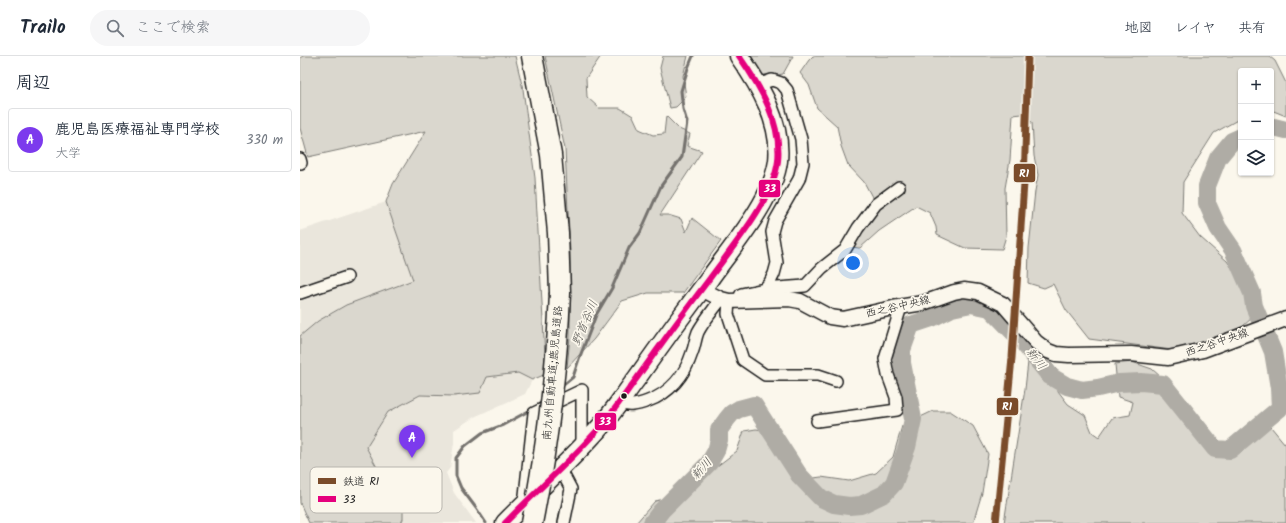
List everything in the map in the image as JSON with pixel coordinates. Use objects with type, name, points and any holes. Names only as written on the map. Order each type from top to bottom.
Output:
[{"type":"highway","name":"南九州自動車道;鹿児島道路","points":[[532,56],[551,155],[558,233],[560,293],[559,332],[554,384],[545,456],[532,523]]},
{"type":"main road","points":[[505,523],[561,470],[602,424],[750,223],[763,202],[773,181],[778,163],[779,144],[775,124],[768,106],[739,56]]},
{"type":"street","points":[[757,85],[772,80],[781,82],[787,90],[802,139],[803,163],[799,180],[774,221],[772,232],[777,263],[770,282],[764,289]]},
{"type":"street","points":[[300,159],[300,163]]},
{"type":"street","points":[[618,403],[627,406],[641,404],[656,398],[669,390],[682,376],[692,354],[698,332],[729,300],[742,294],[764,289],[805,286],[822,268],[845,250],[858,228],[876,204],[899,187]]},
{"type":"street","points":[[300,293],[347,277]]},
{"type":"street","name":"西之谷中央線","points":[[701,289],[729,300],[789,299],[800,301],[830,317],[843,318],[922,303],[964,290],[978,292],[1003,304],[1036,342],[1048,351],[1056,354],[1069,355],[1125,354],[1168,358],[1204,350],[1280,321]]},
{"type":"street","points":[[729,300],[728,314],[743,360],[765,375],[818,375],[836,380]]},
{"type":"street","points":[[817,421],[897,410],[896,397],[888,376],[885,359],[901,307]]},
{"type":"street","points":[[524,504],[534,413],[582,390],[582,447]]},
{"type":"street","points":[[561,470],[571,489],[564,523]]},
{"type":"shaded area","points":[[303,56],[515,56],[523,89],[535,178],[546,374],[532,380],[518,373],[487,377],[480,393],[454,396],[420,395],[388,412],[366,447],[377,467],[310,467],[310,513],[403,513],[401,523],[309,523],[300,503],[300,336],[318,321],[346,305],[413,280],[386,202],[393,184],[426,131],[308,157],[300,128],[300,58]]},
{"type":"shaded area","points":[[545,56],[601,56],[586,78],[587,97],[599,108],[620,108],[633,116],[639,129],[653,135],[664,134],[666,116],[679,129],[690,134],[687,146],[702,151],[660,215],[668,215],[681,219],[686,232],[692,218],[721,241],[683,293],[648,293],[622,301],[594,339],[567,368],[570,337],[570,252],[565,149]]},
{"type":"shaded area","points":[[663,56],[688,56],[683,76],[686,97],[676,107],[670,108],[660,68]]},
{"type":"shaded area","points":[[747,56],[793,56],[783,74],[772,76],[757,74]]},
{"type":"shaded area","points":[[813,56],[1269,56],[1275,61],[1286,83],[1286,116],[1274,111],[1274,68],[1238,68],[1238,120],[1214,133],[1183,182],[1182,213],[1200,237],[1227,261],[1242,282],[1250,304],[1252,318],[1243,326],[1200,345],[1172,350],[1089,339],[1066,310],[1053,284],[1044,288],[1028,283],[1029,248],[1038,175],[1034,156],[1032,122],[1022,114],[1013,115],[1010,160],[1005,188],[1006,236],[1002,249],[965,248],[937,235],[936,227],[930,213],[916,206],[879,231],[860,248],[850,247],[867,219],[872,197],[864,182],[848,165],[841,146],[837,126],[817,108],[809,85],[800,73]]},
{"type":"shaded area","points":[[386,202],[413,280],[346,305],[318,321],[300,336],[300,231]]},
{"type":"shaded area","points":[[1028,362],[1051,363],[1060,374],[1058,391],[1068,404],[1085,415],[1092,432],[1099,437],[1112,418],[1130,415],[1133,402],[1118,397],[1115,364],[1132,362],[1152,369],[1180,394],[1206,427],[1222,443],[1245,436],[1248,424],[1262,416],[1286,444],[1286,523],[1004,523]]},
{"type":"shaded area","points":[[519,372],[532,380],[525,394],[474,417],[454,430],[454,443],[450,468],[446,473],[454,493],[476,523],[401,523],[403,513],[442,513],[442,467],[377,467],[366,447],[388,412],[420,395],[454,396],[487,377]]},
{"type":"shaded area","points":[[933,411],[950,411],[973,426],[988,454],[982,493],[973,523],[636,523],[655,501],[688,494],[712,470],[737,451],[744,431],[756,429],[771,431],[793,481],[821,477],[849,481],[876,473],[893,457],[902,426]]},
{"type":"waterway","name":"野首谷川","points":[[561,387],[573,377],[596,315],[612,288],[629,248],[640,233],[661,186],[682,157],[687,122],[683,109],[681,91],[693,56]]},
{"type":"waterway","name":"新川","points":[[1274,127],[1286,130]]},
{"type":"waterway","name":"新川","points":[[652,523],[661,511],[709,463],[716,451],[719,440],[719,430],[732,413],[739,409],[754,405],[799,475],[821,498],[834,504],[849,506],[861,505],[884,494],[894,483],[907,447],[913,419],[902,363],[902,350],[911,325],[932,318],[952,308],[971,304],[990,308],[1021,340],[1050,376],[1067,386],[1082,390],[1119,383],[1141,382],[1163,384],[1215,449],[1230,450],[1280,408],[1279,388],[1273,352],[1254,306],[1252,293],[1233,250],[1218,228],[1207,203],[1207,186],[1218,158],[1232,141],[1238,138]]},
{"type":"waterway","name":"野首谷川","points":[[486,523],[461,488],[456,476],[456,458],[465,446],[482,433],[503,425],[536,407],[544,400]]},
{"type":"rail line","name":"R1","points":[[996,523],[1012,358],[1024,183],[1028,56]]},
{"type":"transit line","name":"33","points":[[505,523],[590,439],[606,420],[751,222],[760,207],[775,176],[778,161],[777,133],[762,92],[739,56]]},
{"type":"place","name":"鹿児島医療福祉専門学校","points":[[412,458]]}]
